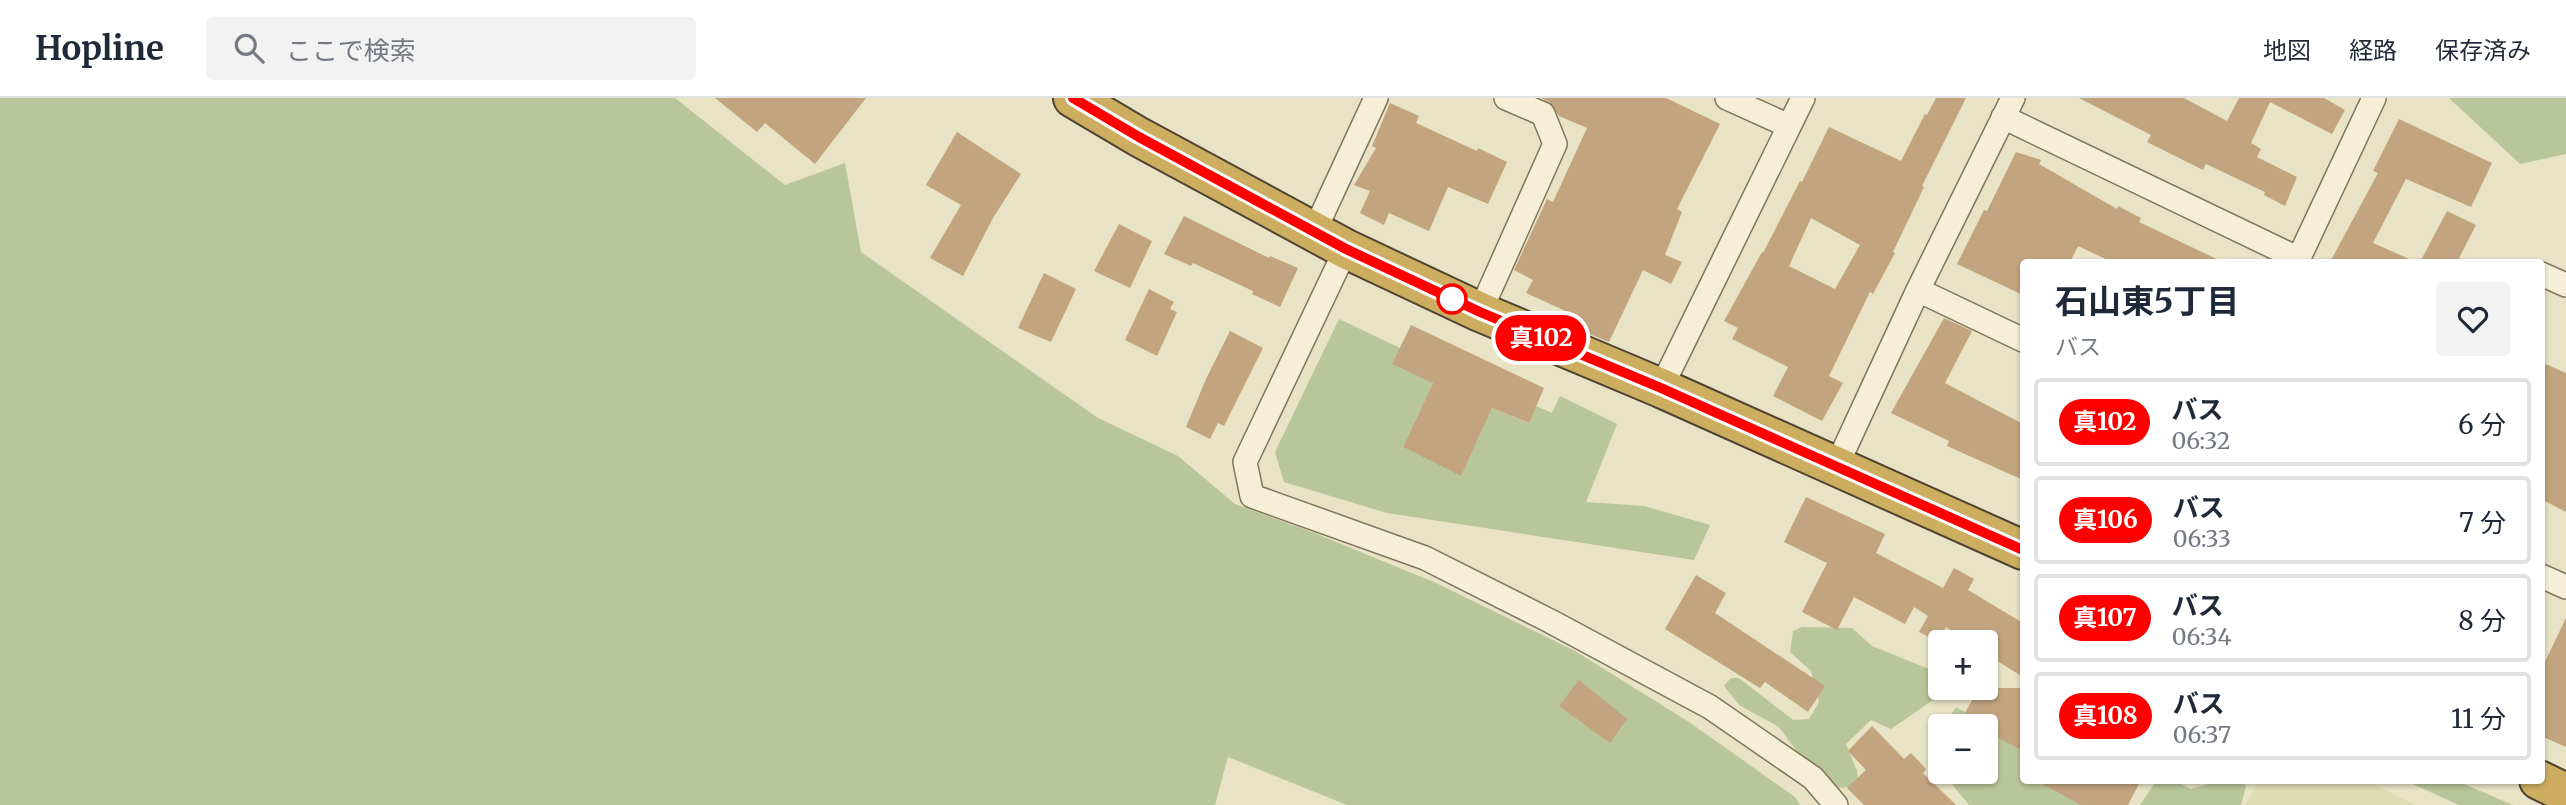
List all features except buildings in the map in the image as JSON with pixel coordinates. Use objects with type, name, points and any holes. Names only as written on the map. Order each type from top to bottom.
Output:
[{"type":"highway","points":[[1073,98],[1330,241],[1480,312],[1661,388],[2020,549]]},
{"type":"highway","points":[[2545,783],[2566,793]]},
{"type":"street","points":[[1376,98],[1330,241],[1245,462],[1251,496],[1424,558],[1550,621],[1710,707],[1813,778],[1836,805]]},
{"type":"street","points":[[1480,312],[1555,144],[1543,114],[1506,98]]},
{"type":"street","points":[[1727,98],[1789,126]]},
{"type":"street","points":[[1661,388],[1803,98]]},
{"type":"street","points":[[2299,259],[2374,98]]},
{"type":"street","points":[[1836,467],[1918,290],[2008,108],[2294,259]]},
{"type":"street","points":[[2545,276],[2566,285]]},
{"type":"street","points":[[1918,290],[2020,339]]},
{"type":"street","points":[[2545,578],[2566,587]]},
{"type":"green space","points":[[0,98],[675,98],[785,185],[845,163],[861,252],[1098,418],[1178,456],[1235,504],[1312,532],[1436,583],[1575,651],[1689,722],[1795,797],[1800,805],[1347,805],[1228,757],[1215,805],[0,805]]},
{"type":"green space","points":[[2449,98],[2566,98],[2566,154],[2520,164]]},
{"type":"green space","points":[[1339,319],[1400,348],[1433,383],[1403,447],[1461,475],[1492,408],[1528,423],[1536,406],[1552,413],[1560,396],[1617,424],[1586,502],[1644,506],[1710,525],[1694,560],[1387,513],[1284,482],[1275,452]]},
{"type":"green space","points":[[1802,627],[1852,628],[1872,646],[1928,669],[1928,700],[1933,700],[1891,729],[1871,720],[1846,744],[1857,771],[1859,786],[1838,788],[1806,764],[1779,727],[1739,705],[1724,686],[1731,678],[1739,678],[1793,720],[1809,719],[1819,702],[1811,671],[1790,652],[1793,631]]},
{"type":"green space","points":[[1956,707],[1968,714],[1952,714]]},
{"type":"green space","points":[[1998,731],[2020,743],[2020,784],[2063,784],[2092,805],[1969,805],[1952,784],[1998,784]]},
{"type":"green space","points":[[2154,784],[2182,784],[2191,789],[2208,784],[2246,786],[2241,805],[2140,805]]},
{"type":"green space","points":[[2257,784],[2374,784],[2415,805],[2245,805]]},
{"type":"green space","points":[[2413,784],[2464,784],[2513,805],[2459,805]]},
{"type":"bus line","name":"真102","points":[[1073,98],[1139,137],[1346,249],[1480,312],[1661,388],[2020,549]]}]
